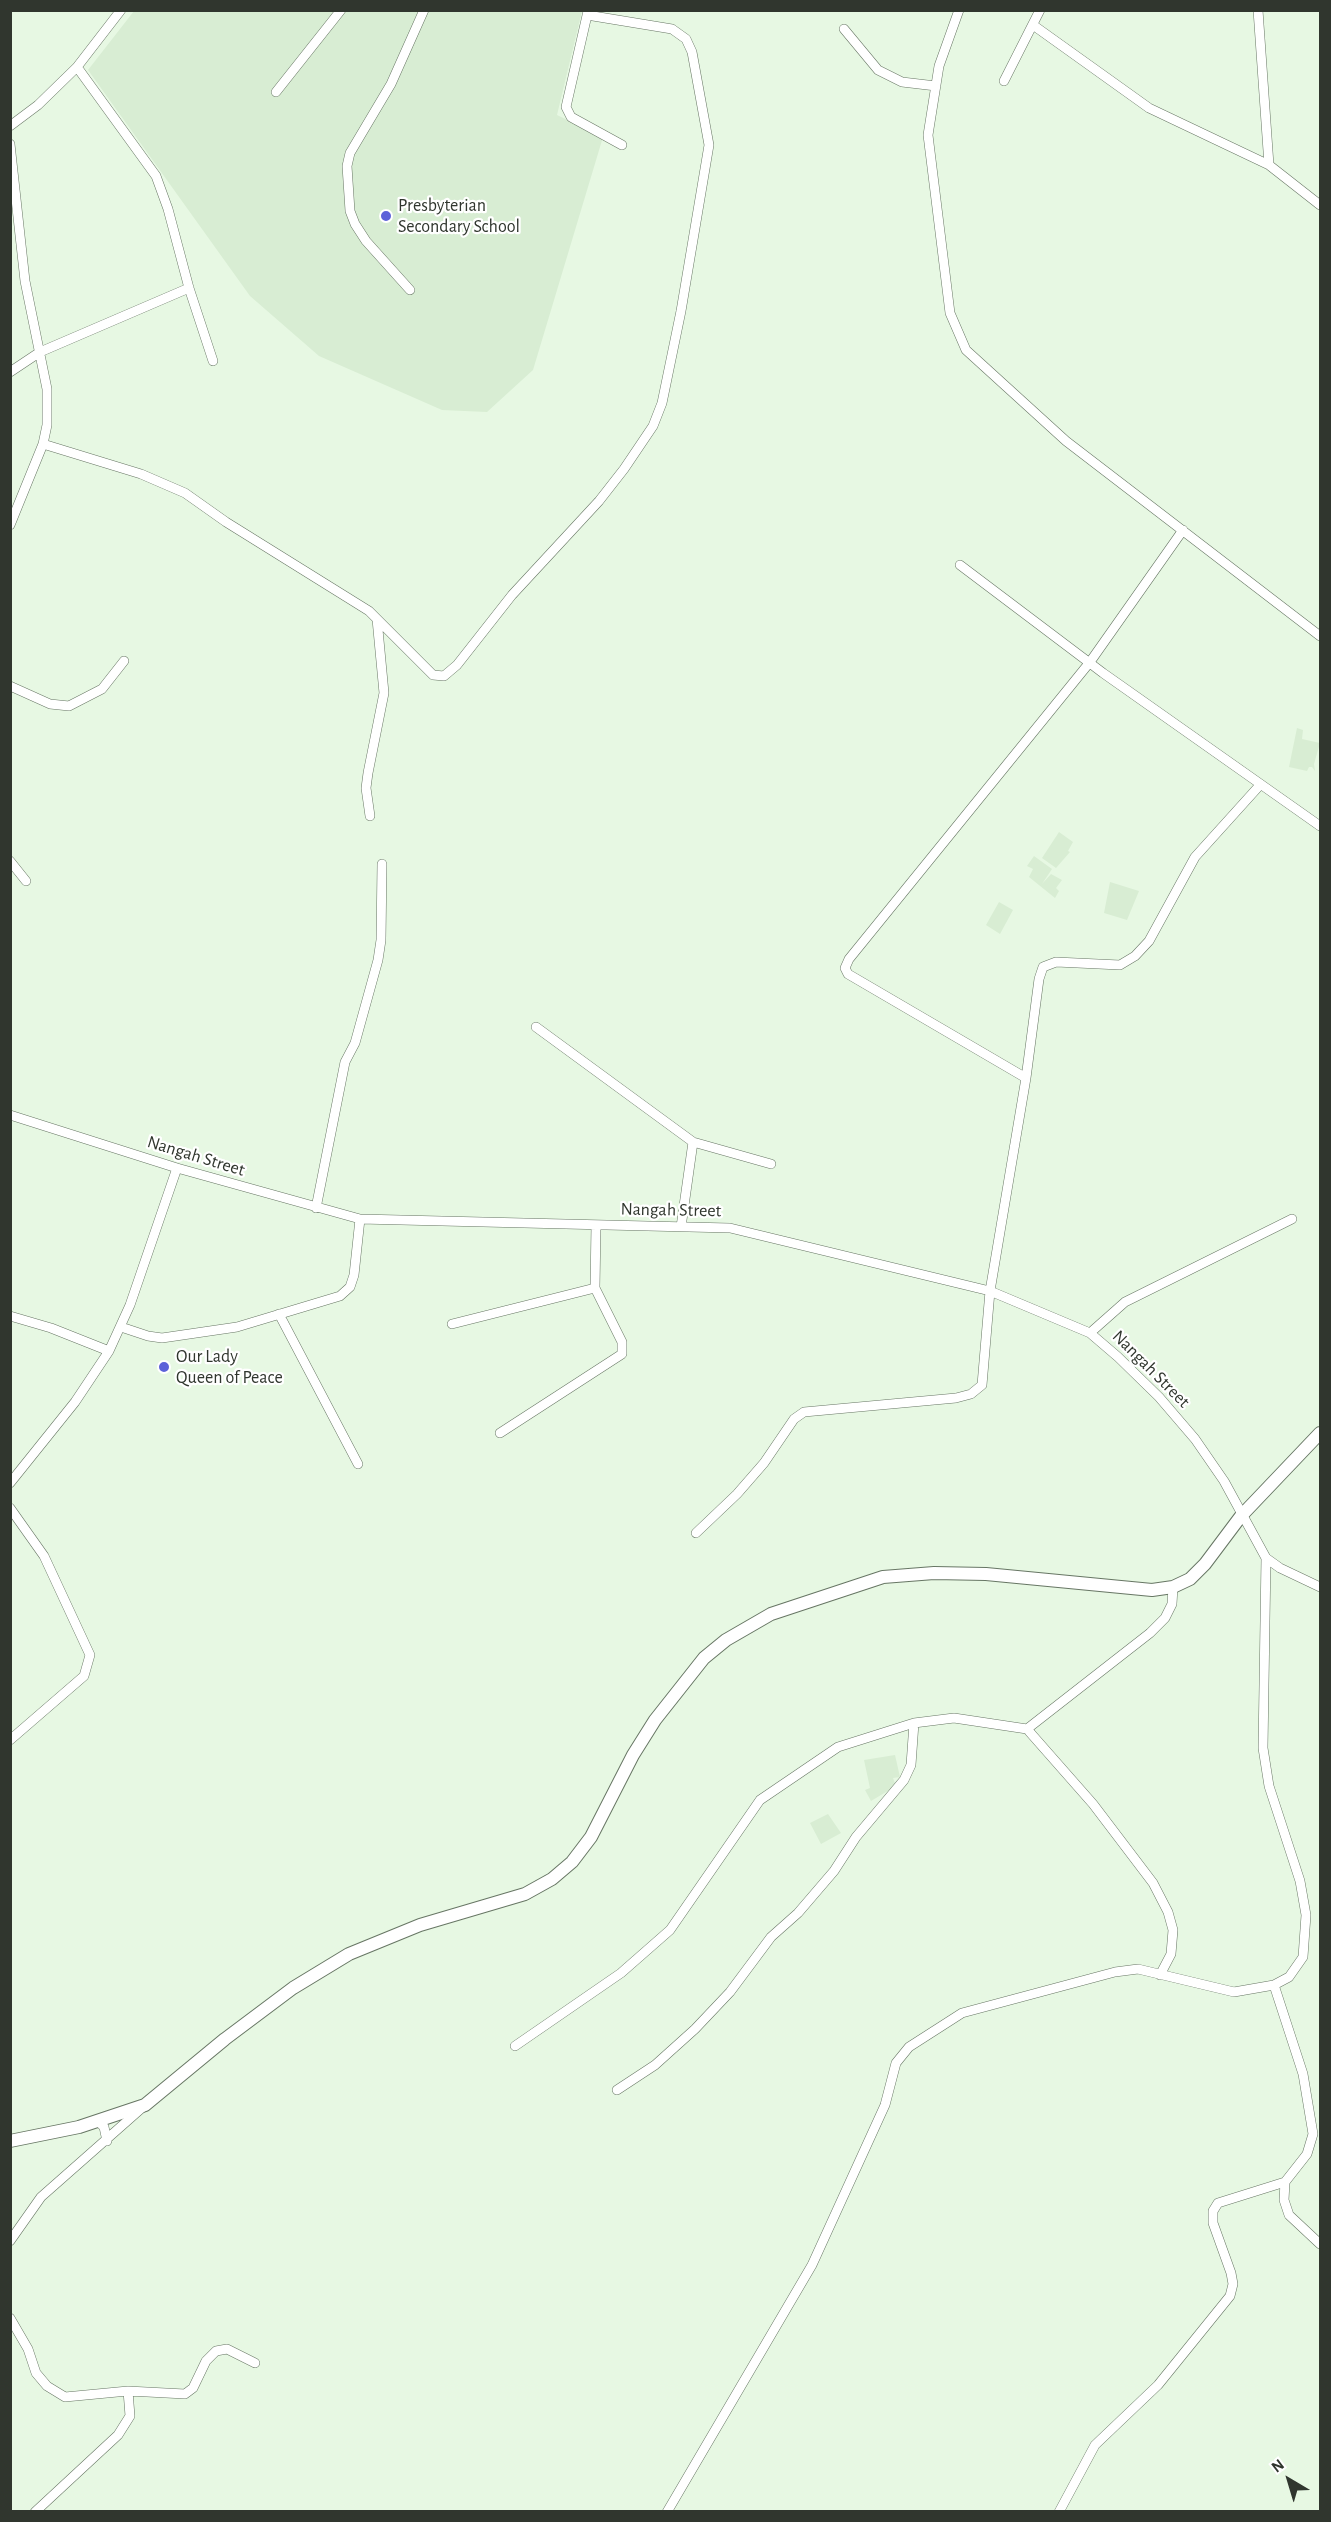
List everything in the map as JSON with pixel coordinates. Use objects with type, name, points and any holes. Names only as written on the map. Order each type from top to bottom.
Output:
[{"type":"street","points":[[10,126],[38,105],[76,67],[121,10]]},
{"type":"street","points":[[276,92],[341,10]]},
{"type":"street","points":[[410,290],[366,241],[355,224],[350,211],[347,166],[350,153],[391,84],[423,10]]},
{"type":"street","points":[[959,10],[939,66],[928,135],[950,313],[966,350],[1066,441],[1320,636]]},
{"type":"street","points":[[1004,81],[1040,10]]},
{"type":"street","points":[[1258,10],[1269,165]]},
{"type":"street","points":[[43,444],[141,474],[185,493],[252,539],[344,595],[377,619],[433,675],[444,676],[457,665],[512,595],[599,501],[653,426],[662,403],[681,311],[709,145],[692,52],[686,39],[672,29],[587,13],[566,107],[571,117],[622,145]]},
{"type":"street","points":[[1033,25],[1149,108],[1269,165],[1320,205]]},
{"type":"street","points":[[844,29],[878,70],[902,82],[936,86]]},
{"type":"street","points":[[76,67],[156,176],[168,208],[189,288],[213,361]]},
{"type":"street","points":[[10,144],[14,233],[40,352],[46,389],[47,424],[43,444],[10,525]]},
{"type":"street","points":[[10,372],[40,352],[189,288]]},
{"type":"street","points":[[1026,1078],[848,974],[845,968],[849,959],[904,890],[1090,662],[1183,530]]},
{"type":"street","points":[[960,565],[1090,662],[1320,826]]},
{"type":"street","points":[[370,816],[366,788],[384,693],[377,619]]},
{"type":"street","points":[[10,686],[50,704],[69,706],[102,689],[124,662]]},
{"type":"street","points":[[696,1533],[738,1494],[764,1463],[794,1419],[804,1412],[956,1398],[971,1394],[982,1384],[990,1291],[1026,1078],[1039,979],[1043,967],[1056,962],[1120,965],[1135,956],[1149,940],[1195,857],[1260,785]]},
{"type":"street","points":[[10,861],[26,881]]},
{"type":"street","points":[[316,1208],[345,1062],[355,1043],[378,960],[381,940],[382,864]]},
{"type":"street","points":[[536,1026],[693,1142],[771,1164]]},
{"type":"street","name":"Nangah Street","points":[[10,1116],[177,1168],[360,1219],[681,1227],[746,1231],[990,1291],[1090,1333],[1159,1397],[1195,1439],[1224,1480],[1241,1516],[1266,1558]]},
{"type":"street","points":[[681,1227],[693,1142]]},
{"type":"street","points":[[10,1483],[75,1402],[109,1351],[121,1327],[177,1168]]},
{"type":"street","points":[[121,1327],[162,1338],[237,1327],[340,1296],[350,1287],[354,1275],[360,1219]]},
{"type":"street","points":[[1090,1333],[1125,1302],[1292,1219]]},
{"type":"street","points":[[500,1433],[622,1354],[622,1342],[595,1288],[596,1225]]},
{"type":"street","points":[[452,1324],[595,1288]]},
{"type":"street","points":[[279,1314],[358,1464]]},
{"type":"street","points":[[10,1316],[51,1328],[109,1351]]},
{"type":"street","points":[[10,2241],[41,2197],[145,2105],[284,1994],[349,1954],[420,1925],[525,1894],[552,1879],[572,1862],[591,1837],[633,1755],[655,1720],[704,1658],[726,1640],[771,1614],[883,1577],[934,1573],[986,1574],[1152,1590],[1173,1587],[1190,1579],[1205,1564],[1241,1516],[1320,1433]]},
{"type":"street","points":[[10,1466],[20,1473]]},
{"type":"street","points":[[10,1508],[44,1556],[90,1655],[84,1676],[10,1740]]},
{"type":"street","points":[[1266,1558],[1280,1568],[1320,1587]]},
{"type":"street","points":[[668,2511],[812,2265],[885,2105],[896,2063],[909,2047],[962,2013],[1115,1972],[1138,1969],[1234,1992],[1274,1985],[1289,1977],[1303,1957],[1306,1915],[1300,1881],[1269,1786],[1263,1748],[1266,1558]]},
{"type":"street","points":[[1027,1729],[1150,1633],[1165,1618],[1172,1604],[1173,1587]]},
{"type":"street","points":[[515,2046],[621,1973],[670,1930],[760,1800],[838,1747],[914,1723],[954,1718],[1027,1729],[1093,1804],[1158,1893],[1168,1912],[1173,1930],[1171,1954],[1160,1975]]},
{"type":"street","points":[[617,2090],[655,2065],[695,2029],[730,1992],[771,1937],[798,1913],[834,1871],[856,1837],[903,1780],[911,1765],[914,1723]]},
{"type":"street","points":[[1059,2511],[1095,2445],[1158,2385],[1230,2296],[1233,2284],[1231,2273],[1213,2223],[1213,2211],[1218,2203],[1285,2182],[1307,2154],[1313,2134],[1303,2074],[1274,1985]]},
{"type":"street","points":[[10,2141],[98,2121],[145,2105]]},
{"type":"street","points":[[98,2121],[104,2127],[107,2141]]},
{"type":"street","points":[[1285,2182],[1284,2200],[1289,2215],[1320,2244]]},
{"type":"street","points":[[10,2318],[28,2349],[36,2373],[47,2386],[64,2397],[128,2391],[184,2394],[193,2388],[206,2361],[216,2351],[227,2349],[255,2362]]},
{"type":"street","points":[[35,2511],[118,2435],[130,2416],[128,2391]]},
{"type":"shaded area","name":"Presbyterian Secondary School","points":[[134,11],[582,11],[557,115],[603,137],[533,370],[487,412],[442,410],[319,356],[250,296],[88,70]]},
{"type":"shaded area","points":[[1297,728],[1303,730],[1302,739],[1320,743],[1314,764],[1315,771],[1312,767],[1309,767],[1307,771],[1289,767]]},
{"type":"shaded area","points":[[1059,832],[1073,842],[1068,851],[1070,852],[1056,868],[1042,858]]},
{"type":"shaded area","points":[[1034,856],[1052,869],[1042,884],[1051,874],[1062,880],[1056,888],[1059,891],[1055,898],[1029,877],[1033,869],[1027,866]]},
{"type":"shaded area","points":[[1110,882],[1139,891],[1127,920],[1104,913]]},
{"type":"shaded area","points":[[999,902],[1013,910],[1000,934],[986,925]]},
{"type":"shaded area","points":[[895,1755],[900,1777],[893,1778],[896,1786],[871,1801],[865,1790],[870,1788],[864,1760]]},
{"type":"shaded area","points":[[828,1814],[841,1833],[821,1844],[810,1823]]},
{"type":"place","name":"Presbyterian Secondary School","points":[[386,216]]},
{"type":"place","name":"Our Lady Queen of Peace","points":[[164,1367]]}]
